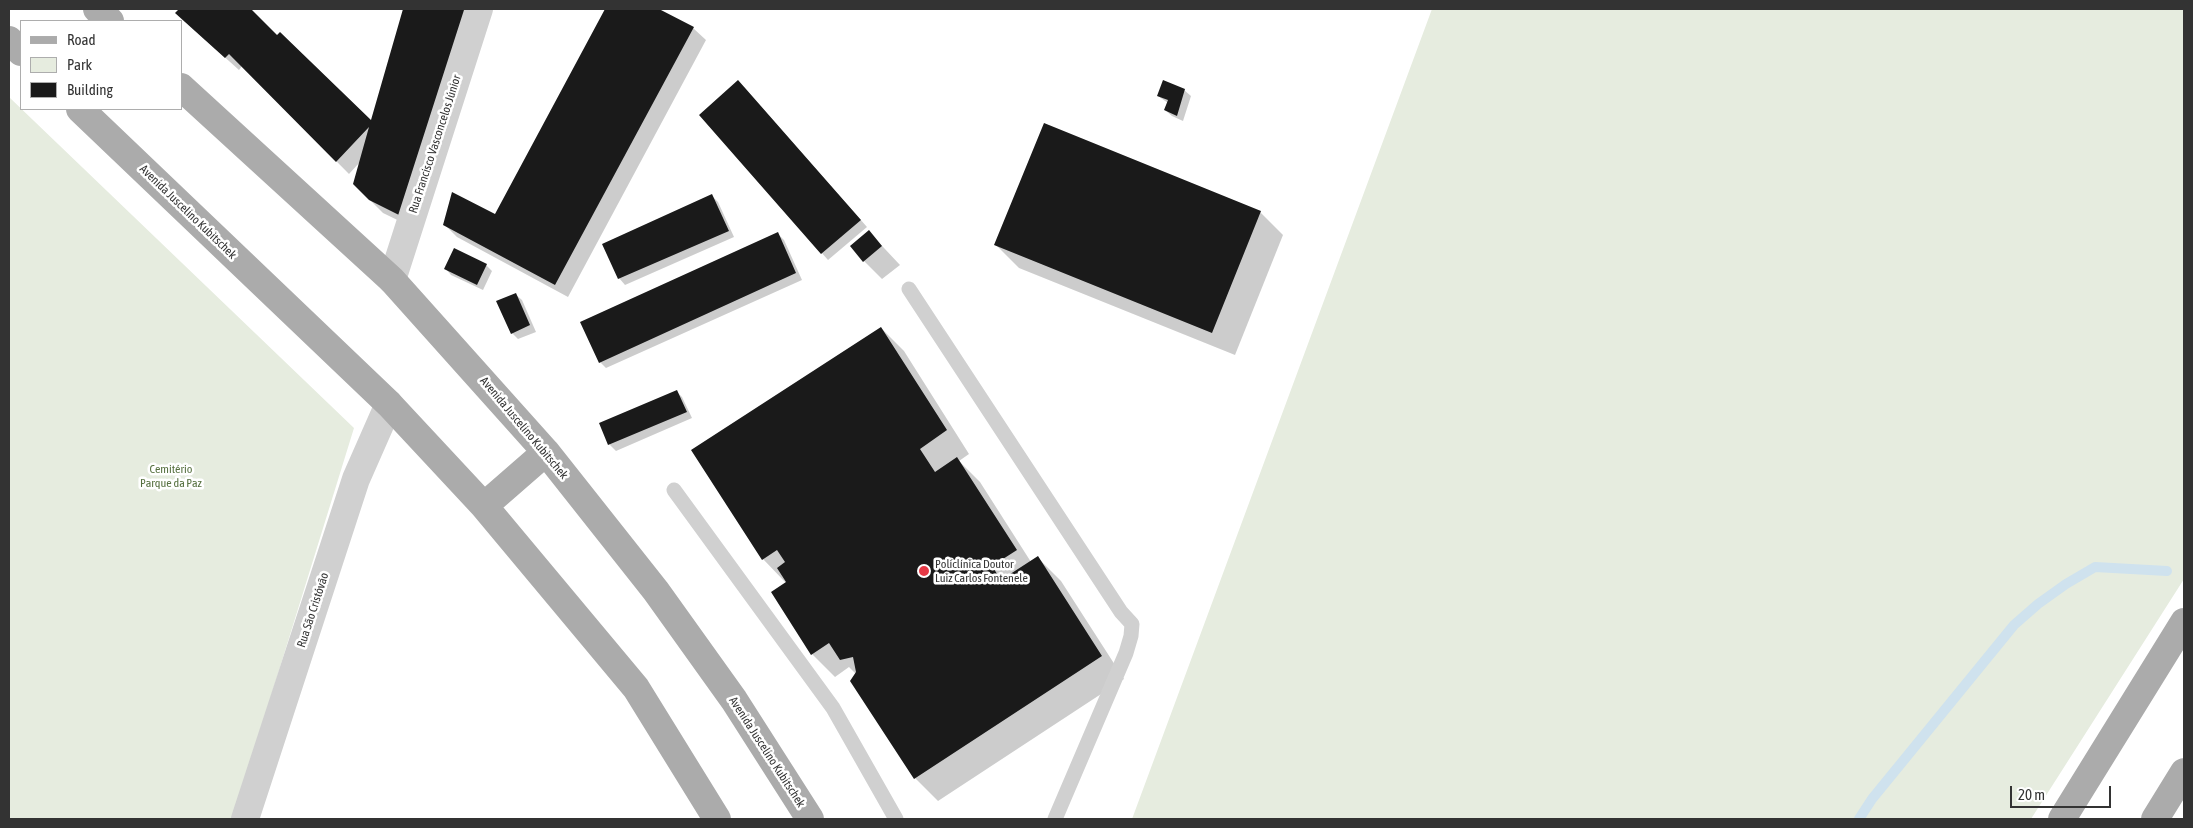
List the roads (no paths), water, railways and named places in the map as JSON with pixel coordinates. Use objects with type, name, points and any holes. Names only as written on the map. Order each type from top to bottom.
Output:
[{"type":"main road","points":[[97,9],[109,20]]},
{"type":"main road","points":[[9,40],[20,51]]},
{"type":"main road","name":"Avenida Juscelino Kubitschek","points":[[182,88],[392,280],[546,452],[662,599],[734,700],[810,819]]},
{"type":"main road","name":"Avenida Juscelino Kubitschek","points":[[81,110],[389,404],[484,506],[636,688],[717,819]]},
{"type":"main road","points":[[484,506],[546,452]]},
{"type":"main road","points":[[2062,819],[2184,622]]},
{"type":"main road","points":[[2155,819],[2184,772]]},
{"type":"street","name":"Rua Francisco Vasconcelos Júnior","points":[[392,280],[479,9]]},
{"type":"street","name":"Rua São Cristóvão","points":[[245,819],[356,478],[389,404]]},
{"type":"lane","points":[[909,289],[1121,612],[1132,624],[1126,654],[1055,819]]},
{"type":"lane","points":[[674,490],[832,708],[896,819]]},
{"type":"waterway","points":[[1859,819],[1872,799],[2014,625],[2038,604],[2066,584],[2095,567],[2167,571]]},
{"type":"place","name":"Policlínica Doutor Luiz Carlos Fontenele","points":[[924,571]]},
{"type":"park label","name":"Cemitério Parque da Paz","points":[[171,476]]}]
